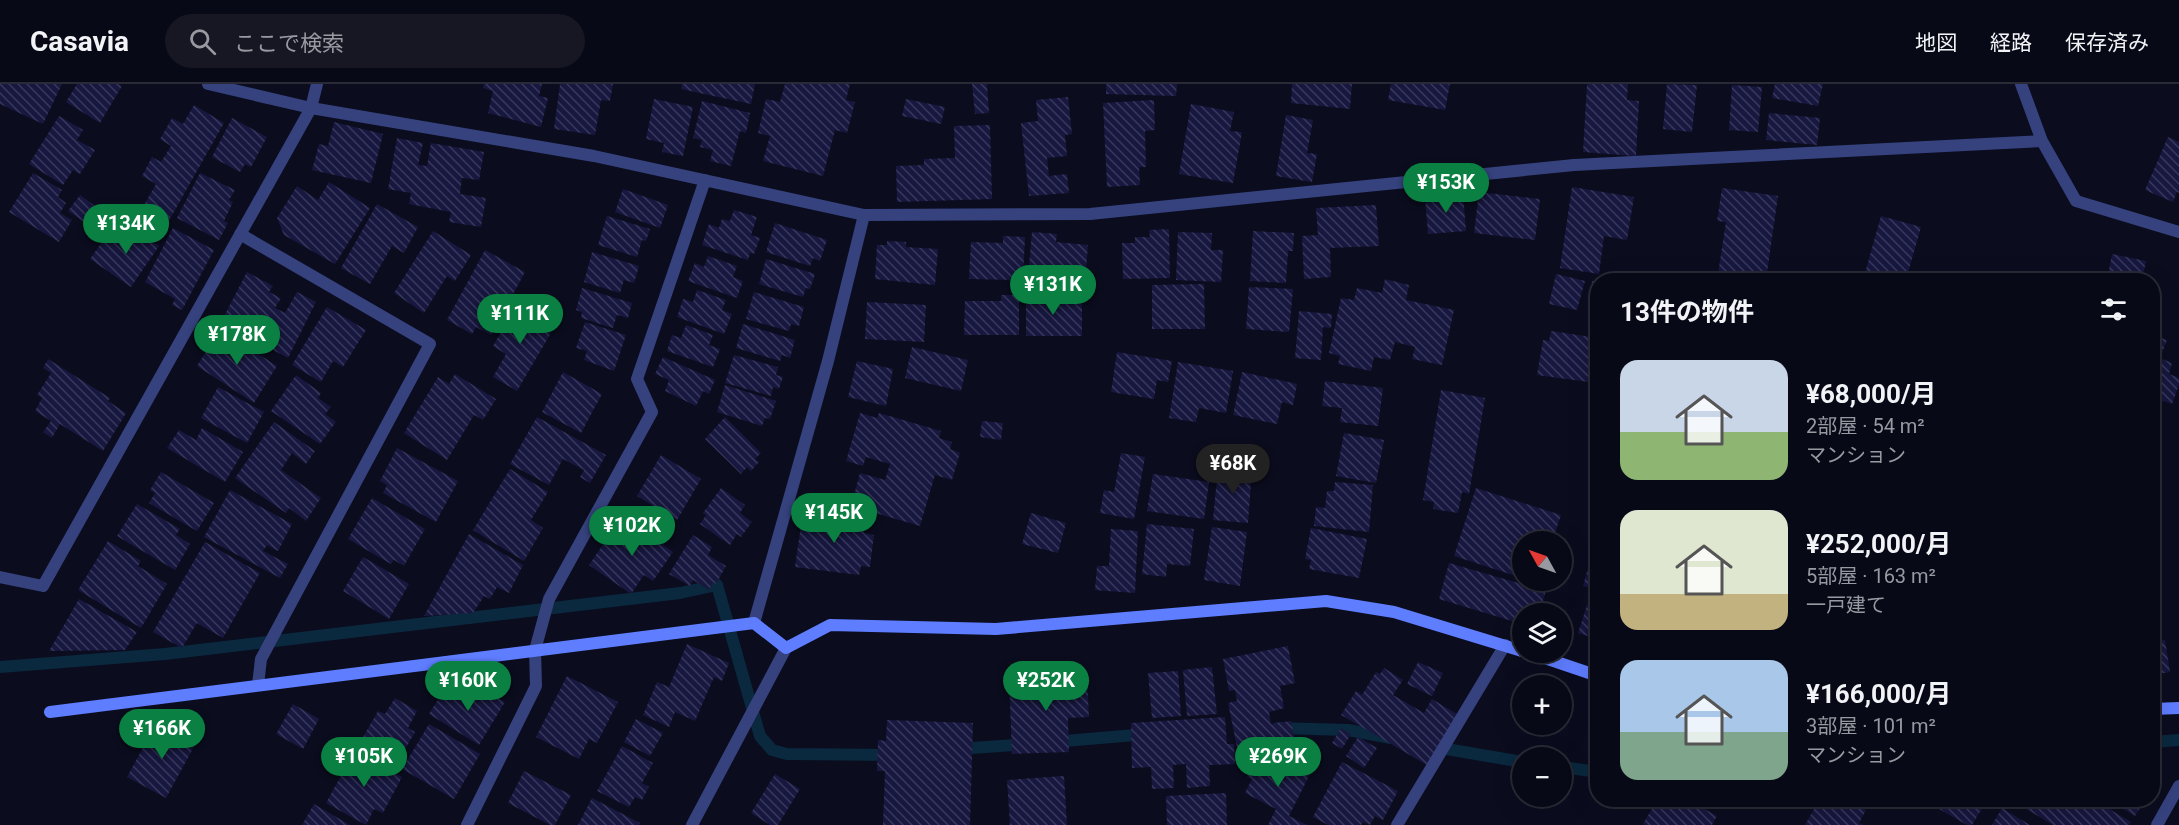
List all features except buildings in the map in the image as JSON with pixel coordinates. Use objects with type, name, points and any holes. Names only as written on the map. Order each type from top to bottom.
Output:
[{"type":"street","points":[[208,84],[311,108],[594,156],[864,215],[1090,214],[1574,165],[2042,141]]},
{"type":"street","points":[[0,577],[43,586],[311,108],[317,84]]},
{"type":"street","points":[[2021,84],[2042,141],[2076,201],[2179,232]]},
{"type":"street","points":[[467,825],[536,686],[535,650],[549,599],[652,412],[637,379],[705,180]]},
{"type":"street","points":[[754,623],[828,361],[864,215]]},
{"type":"street","points":[[240,234],[430,344],[261,659],[258,685]]},
{"type":"street","points":[[692,825],[786,648],[830,625],[996,629],[1326,601],[1394,612],[1512,647]]},
{"type":"street","points":[[50,712],[754,623],[786,648]]},
{"type":"street","points":[[1397,825],[1505,645]]},
{"type":"street","points":[[1560,663],[1590,673]]},
{"type":"street","points":[[2160,709],[2179,708]]},
{"type":"street","points":[[2157,825],[2179,786]]},
{"type":"waterway","points":[[0,667],[165,654],[680,593],[717,585],[760,736],[772,750],[787,754],[892,755]]},
{"type":"waterway","points":[[1278,728],[1348,730],[1391,738]]},
{"type":"waterway","points":[[1053,742],[1147,734]]},
{"type":"waterway","points":[[2160,741],[2179,740]]},
{"type":"waterway","points":[[958,749],[1027,744]]},
{"type":"waterway","points":[[1435,747],[1512,760]]},
{"type":"waterway","points":[[1572,768],[1590,771]]}]
